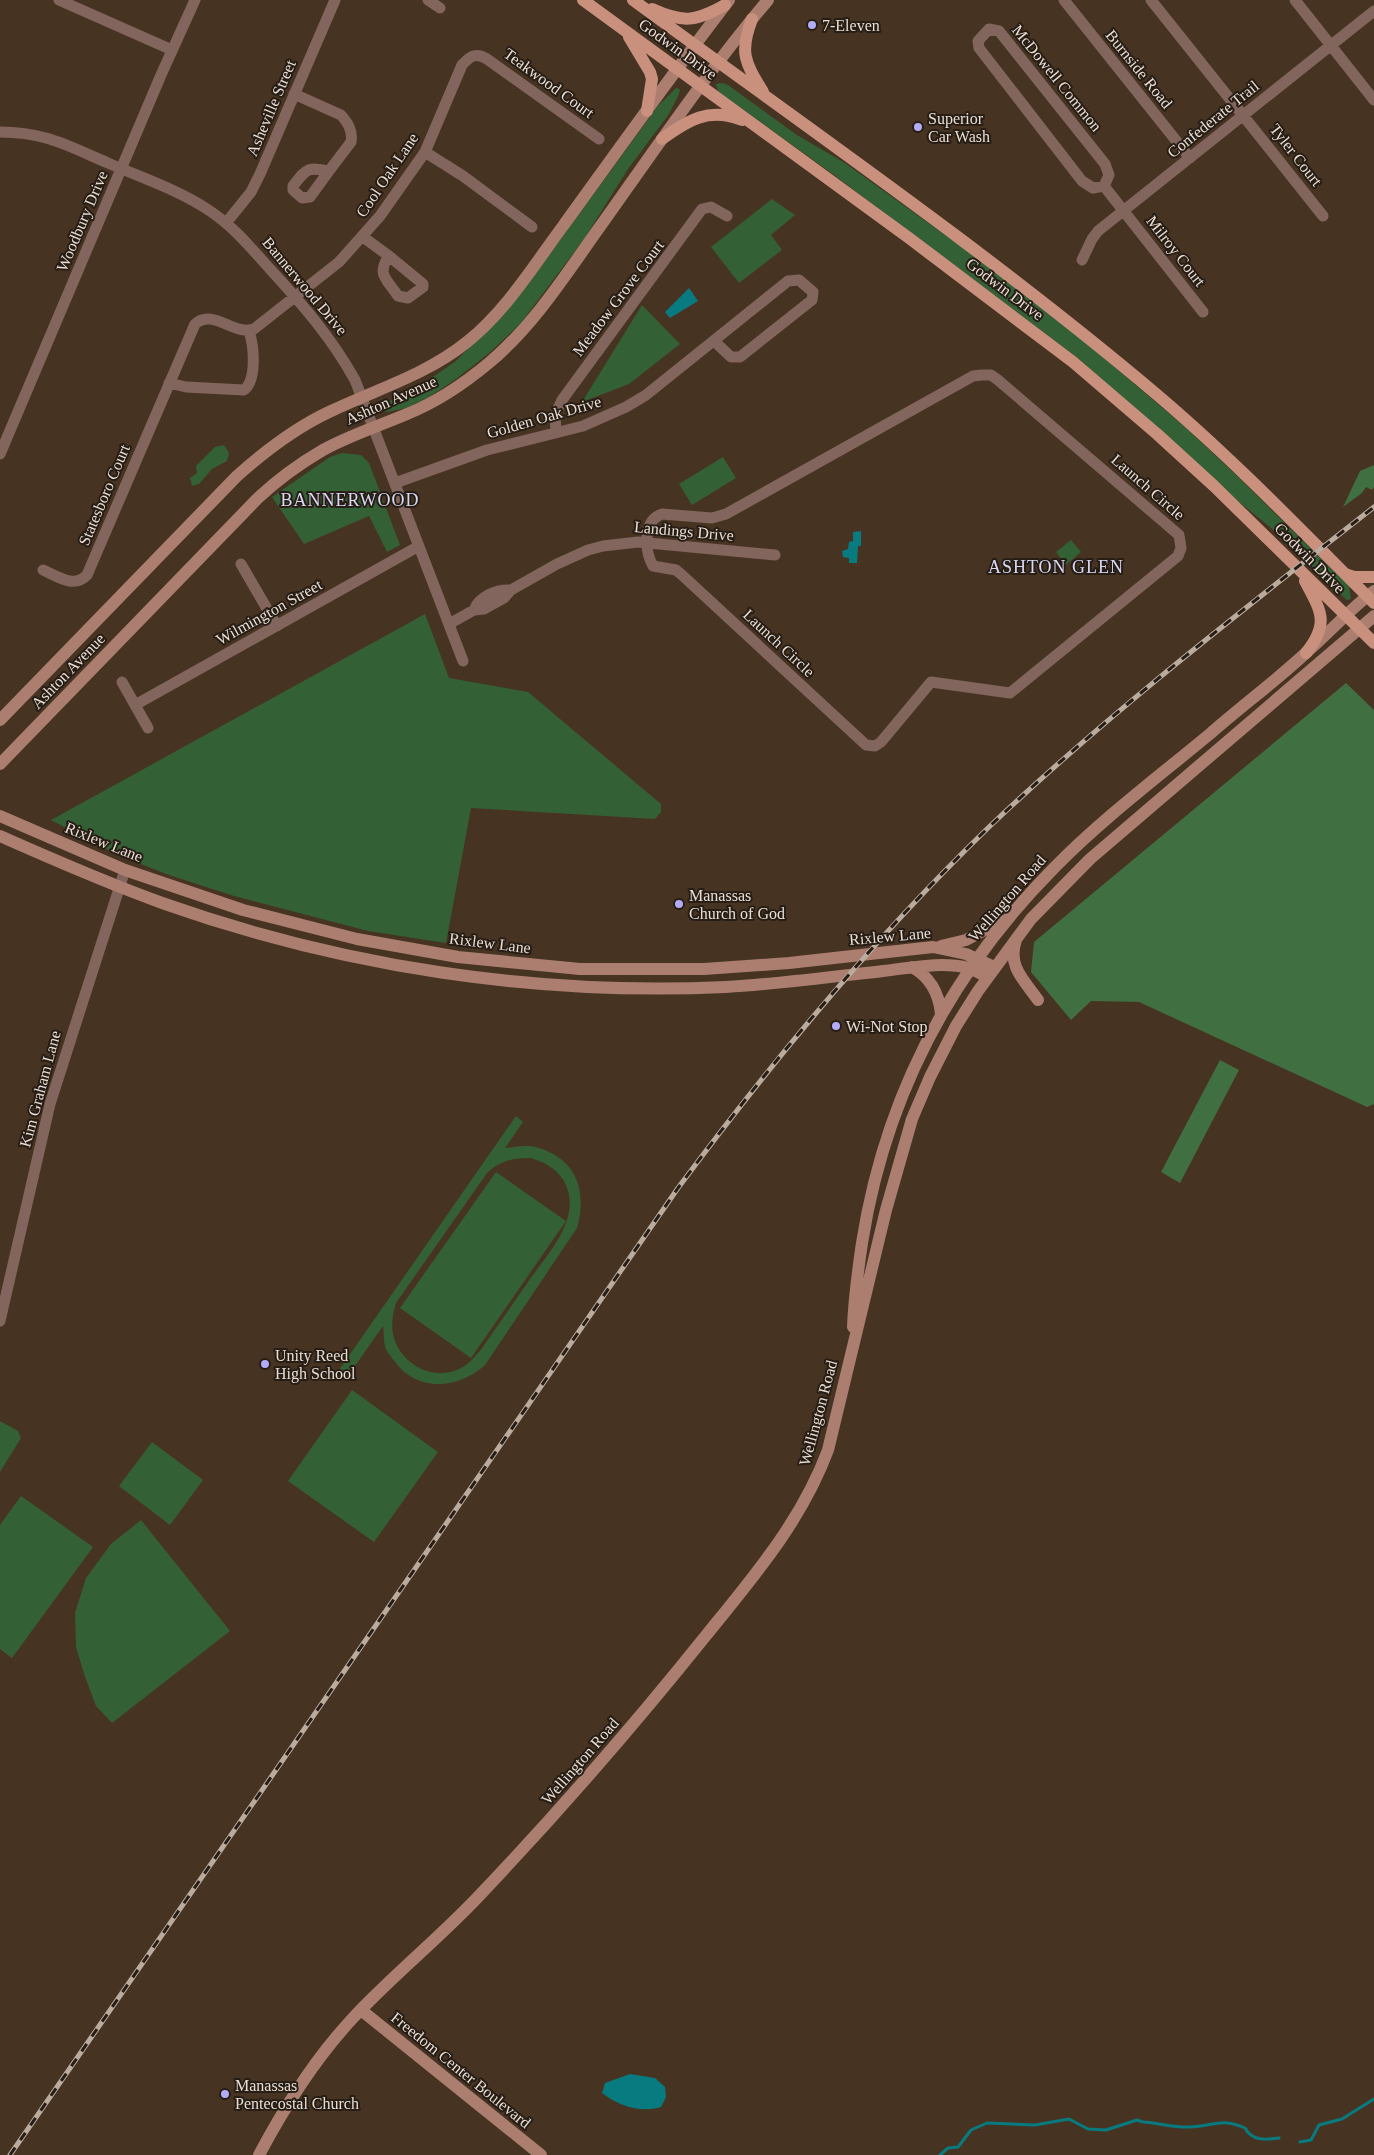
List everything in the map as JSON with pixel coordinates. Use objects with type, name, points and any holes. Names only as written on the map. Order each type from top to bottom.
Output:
[{"type":"main road","name":"Godwin Drive","points":[[583,0],[1024,323],[1073,362],[1164,441],[1374,643]]},
{"type":"main road","name":"Ashton Avenue","points":[[0,764],[270,487],[297,466],[324,449],[408,414],[448,392],[490,362],[512,342],[550,296],[717,62],[768,0]]},
{"type":"main road","name":"Godwin Drive","points":[[634,1],[1082,332],[1158,396],[1227,458],[1344,574],[1372,597]]},
{"type":"main road","points":[[634,1],[662,13],[686,19],[702,18],[727,3]]},
{"type":"main road","name":"Ashton Avenue","points":[[0,720],[237,476],[258,457],[300,428],[422,372],[446,358],[482,329],[525,277],[727,3]]},
{"type":"main road","points":[[752,19],[744,41],[745,58],[767,98]]},
{"type":"main road","points":[[617,24],[641,54],[650,72],[652,79],[647,111]]},
{"type":"main road","points":[[662,139],[690,119],[706,116],[731,117],[755,126]]},
{"type":"main road","points":[[1298,568],[1318,606],[1322,618],[1319,635],[1306,653]]},
{"type":"main road","points":[[1344,574],[1360,578],[1374,577]]},
{"type":"main road","name":"Wellington Road","points":[[852,1344],[856,1280],[874,1179],[889,1127],[922,1049],[941,1014],[974,963],[1018,906],[1073,850],[1306,653],[1346,616],[1372,597]]},
{"type":"main road","name":"Wellington Road","points":[[259,2155],[290,2099],[310,2070],[361,2010],[422,1953],[533,1840],[642,1714],[775,1549],[804,1504],[822,1468],[836,1422],[852,1344],[865,1301],[898,1165],[912,1120],[930,1077],[956,1026],[991,972],[1018,936],[1060,888],[1090,860],[1374,616]]},
{"type":"main road","name":"Rixlew Lane","points":[[0,816],[125,870],[243,910],[297,925],[410,949],[514,963],[580,969],[732,968],[933,947],[960,952],[974,963],[991,972]]},
{"type":"main road","name":"Rixlew Lane","points":[[0,836],[120,887],[242,929],[351,956],[432,971],[526,983],[633,988],[726,987],[912,967],[974,963]]},
{"type":"main road","points":[[933,947],[952,944],[983,932],[1000,922],[1018,906]]},
{"type":"main road","points":[[1018,936],[1013,948],[1015,967],[1038,1000]]},
{"type":"main road","points":[[912,967],[932,984],[938,998],[941,1014]]},
{"type":"main road","name":"Freedom Center Boulevard","points":[[361,2010],[541,2155]]},
{"type":"street","points":[[59,0],[172,50]]},
{"type":"street","name":"Woodbury Drive","points":[[0,454],[5,431],[195,0]]},
{"type":"street","name":"Asheville Street","points":[[226,223],[251,192],[335,0]]},
{"type":"street","points":[[428,0],[440,8]]},
{"type":"street","name":"Burnside Road","points":[[1064,0],[1190,158]]},
{"type":"street","name":"Tyler Court","points":[[1151,0],[1324,216]]},
{"type":"street","points":[[1295,0],[1374,100]]},
{"type":"street","name":"Confederate Trail","points":[[1082,260],[1098,231],[1374,11]]},
{"type":"street","name":"McDowell Common","points":[[989,29],[999,31],[1105,164],[1109,175],[1104,186],[1093,188],[1082,180],[979,48],[978,40],[989,29]]},
{"type":"street","name":"Cool Oak Lane","points":[[296,298],[339,262],[380,216],[425,152],[462,65],[472,56],[479,56]]},
{"type":"street","name":"Teakwood Court","points":[[479,56],[487,58],[599,139]]},
{"type":"street","points":[[294,94],[341,115],[347,121],[351,132],[351,142],[330,171]]},
{"type":"street","name":"Bannerwood Drive","points":[[0,132],[22,132],[49,138],[189,198],[238,233],[296,298],[323,329],[355,380],[463,661]]},
{"type":"street","points":[[425,152],[463,176],[532,227]]},
{"type":"street","points":[[1104,186],[1124,210]]},
{"type":"street","name":"Meadow Grove Court","points":[[556,432],[555,416],[562,400],[702,209],[711,207],[727,216]]},
{"type":"street","name":"Milroy Court","points":[[1124,210],[1203,312]]},
{"type":"street","points":[[363,237],[389,256]]},
{"type":"street","name":"Golden Oak Drive","points":[[395,482],[479,453],[583,426],[626,407],[646,395],[714,340],[788,281],[799,280],[812,292],[812,300],[740,356],[731,357],[714,340]]},
{"type":"street","points":[[170,383],[186,387],[240,392],[244,390],[251,381],[253,349],[249,331],[258,327],[296,298]]},
{"type":"street","name":"Statesboro Court","points":[[43,570],[72,582],[83,580],[87,575],[195,324],[199,321],[212,320],[242,331],[249,331]]},
{"type":"street","name":"Launch Circle","points":[[991,375],[1179,535],[1181,548],[1178,556],[1010,693],[931,682],[882,742],[875,746],[866,745],[676,570],[653,566],[648,557],[647,543],[649,528],[656,516],[662,514],[720,517],[974,376],[991,375]]},
{"type":"street","name":"Landings Drive","points":[[449,624],[474,610],[480,601],[499,590],[511,590],[588,550],[621,543],[647,543],[775,555]]},
{"type":"street","name":"Wilmington Street","points":[[135,705],[419,546]]},
{"type":"street","points":[[241,564],[277,626]]},
{"type":"street","points":[[474,610],[480,615],[488,616],[508,604],[511,598],[511,590]]},
{"type":"street","points":[[122,682],[148,728]]},
{"type":"street","name":"Kim Graham Lane","points":[[0,1321],[50,1104],[125,870]]},
{"type":"green space","points":[[716,84],[728,85],[797,135],[845,163],[963,248],[1072,331],[1185,427],[1235,474],[1349,586],[1351,599],[1347,600],[1333,588],[1282,537],[1239,502],[1079,359],[834,175],[723,95],[718,91]]},
{"type":"green space","points":[[676,88],[680,89],[679,94],[669,114],[628,169],[584,239],[520,324],[488,354],[429,397],[406,408],[387,412],[380,411],[382,405],[430,379],[456,361],[502,314],[542,265],[658,106]]},
{"type":"green space","points":[[772,199],[795,215],[771,235],[782,250],[739,283],[711,247]]},
{"type":"green space","points":[[642,305],[680,344],[629,384],[582,402]]},
{"type":"green space","points":[[224,445],[229,453],[227,461],[212,469],[199,484],[192,486],[190,478],[197,473],[196,466],[215,447]]},
{"type":"green space","points":[[342,453],[361,455],[369,463],[400,545],[387,552],[369,516],[304,544],[272,497],[330,457]]},
{"type":"green space","points":[[723,457],[736,478],[692,505],[679,484]]},
{"type":"green space","points":[[1374,465],[1374,487],[1372,490],[1366,487],[1362,493],[1343,507],[1360,471]]},
{"type":"green space","points":[[1071,540],[1081,552],[1066,565],[1056,552]]},
{"type":"green space","points":[[425,614],[449,678],[528,692],[661,804],[661,812],[655,819],[471,808],[446,943],[368,931],[234,896],[169,875],[118,855],[51,820]]},
{"type":"green space","points":[[1346,683],[1374,710],[1374,1104],[1367,1107],[1139,1002],[1091,1001],[1071,1020],[1031,972],[1034,942]]},
{"type":"green space","points":[[1220,1060],[1239,1070],[1180,1183],[1161,1172]]},
{"type":"green space","points":[[516,1116],[523,1122],[505,1148],[531,1146],[552,1153],[563,1161],[571,1169],[580,1190],[580,1215],[577,1228],[485,1365],[475,1373],[451,1383],[427,1383],[415,1379],[404,1372],[387,1351],[384,1343],[383,1326],[348,1376],[339,1370]],"holes":[[[530,1158],[549,1166],[564,1181],[569,1195],[569,1208],[561,1235],[480,1351],[469,1362],[452,1372],[430,1372],[420,1368],[410,1362],[397,1345],[392,1326],[396,1303],[487,1173],[507,1161]]]},
{"type":"green space","points":[[496,1172],[566,1221],[471,1358],[400,1308]]},
{"type":"green space","points":[[352,1390],[438,1452],[374,1542],[288,1481]]},
{"type":"green space","points":[[0,1421],[18,1431],[21,1438],[0,1472]]},
{"type":"green space","points":[[152,1442],[203,1480],[170,1525],[119,1486]]},
{"type":"green space","points":[[21,1496],[93,1547],[12,1658],[0,1649],[0,1525]]},
{"type":"green space","points":[[141,1520],[230,1631],[112,1723],[96,1706],[84,1674],[76,1647],[75,1613],[86,1578],[111,1544]]},
{"type":"water","points":[[689,288],[698,301],[670,318],[665,312]]},
{"type":"water","points":[[861,531],[861,546],[858,546],[857,563],[849,563],[849,558],[843,557],[842,551],[848,549],[849,542],[853,541],[853,532]]},
{"type":"water","points":[[630,2074],[655,2078],[665,2087],[666,2097],[661,2107],[638,2109],[615,2102],[602,2093],[605,2083]]},
{"type":"waterway","points":[[1300,2142],[1311,2140],[1319,2125],[1342,2119],[1374,2099]]},
{"type":"waterway","points":[[940,2155],[948,2148],[958,2147],[971,2130],[987,2123],[1035,2125],[1069,2119],[1088,2129],[1106,2130],[1137,2120],[1181,2127],[1228,2123],[1245,2128],[1251,2135],[1259,2139],[1279,2138]]},
{"type":"railway","points":[[10,2155],[678,1188],[750,1093],[826,1001],[905,912],[989,827],[1035,784],[1129,702],[1374,507]]},
{"type":"place","name":"7-Eleven","points":[[812,25]]},
{"type":"place","name":"Superior Car Wash","points":[[918,127]]},
{"type":"place","name":"Manassas Church of God","points":[[679,904]]},
{"type":"place","name":"Wi-Not Stop","points":[[836,1026]]},
{"type":"place","name":"Unity Reed High School","points":[[265,1364]]},
{"type":"place","name":"Manassas Pentecostal Church","points":[[225,2094]]},
{"type":"district","name":"BANNERWOOD","points":[[350,500]]},
{"type":"district","name":"ASHTON GLEN","points":[[1056,567]]}]
